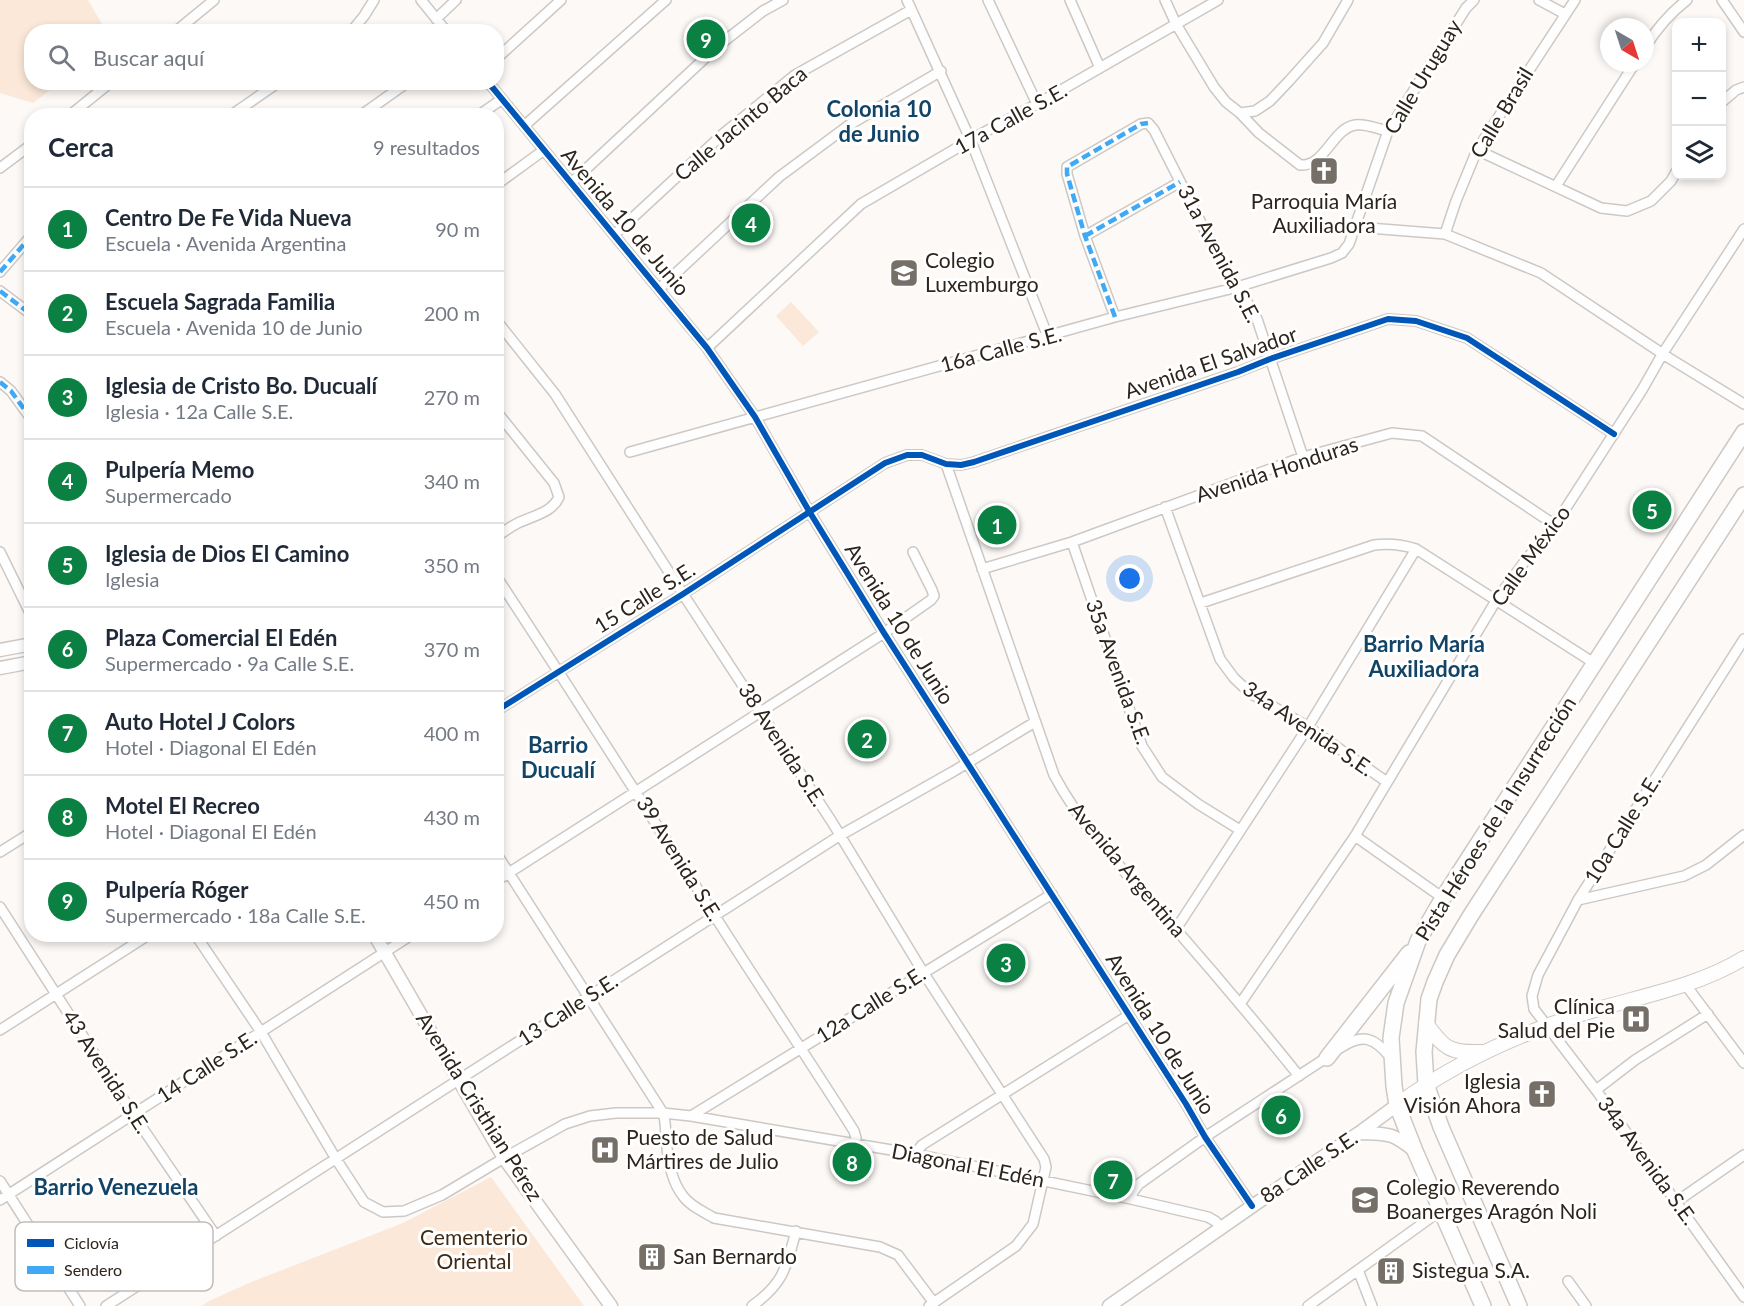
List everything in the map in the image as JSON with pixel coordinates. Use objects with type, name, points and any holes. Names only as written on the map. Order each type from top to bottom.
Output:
[{"type":"main road","name":"Pista Héroes de la Insurrección","points":[[1483,1306],[1440,1211],[1397,1105],[1391,1038],[1396,1003],[1418,941],[1443,898],[1744,432]]},
{"type":"main road","name":"Pista Héroes de la Insurrección","points":[[1518,1306],[1441,1127],[1426,1084],[1424,1052],[1429,999],[1447,956],[1459,935],[1744,495]]},
{"type":"main road","points":[[1327,1058],[1418,941]]},
{"type":"main road","points":[[1397,1105],[1446,1072],[1547,1026],[1685,984],[1733,965],[1744,958]]},
{"type":"main road","points":[[1426,1023],[1437,1039],[1450,1049],[1465,1053],[1486,1052]]},
{"type":"street","points":[[185,24],[214,0]]},
{"type":"street","points":[[358,24],[374,0]]},
{"type":"street","points":[[421,0],[440,24]]},
{"type":"street","points":[[436,19],[456,0]]},
{"type":"street","points":[[504,52],[561,0]]},
{"type":"street","points":[[524,126],[666,0]]},
{"type":"street","points":[[571,183],[718,46],[764,11],[783,0]]},
{"type":"street","points":[[907,0],[971,141],[1048,337]]},
{"type":"street","points":[[988,0],[1037,104]]},
{"type":"street","points":[[1070,0],[1100,68]]},
{"type":"street","points":[[1165,0],[1176,24],[1226,102],[1300,165],[1307,166],[1317,159],[1344,131],[1352,126],[1359,124],[1388,131]]},
{"type":"street","name":"17a Calle S.E.","points":[[707,348],[861,204],[1218,0]]},
{"type":"street","points":[[1240,113],[1255,111],[1289,81],[1323,43],[1348,0]]},
{"type":"street","name":"Calle Uruguay","points":[[1356,227],[1388,131],[1466,8],[1474,0]]},
{"type":"street","points":[[1539,0],[1565,14]]},
{"type":"street","name":"Calle Brasil","points":[[1445,234],[1477,150],[1575,0]]},
{"type":"street","points":[[1654,34],[1687,0]]},
{"type":"street","points":[[1722,0],[1744,32]]},
{"type":"street","name":"Calle Jacinto Baca","points":[[614,235],[723,134],[795,75],[911,10]]},
{"type":"street","points":[[659,289],[779,177],[849,125],[940,72]]},
{"type":"street","points":[[1556,186],[1629,72]]},
{"type":"street","points":[[1726,99],[1736,90],[1744,87]]},
{"type":"street","points":[[79,108],[101,90]]},
{"type":"street","points":[[242,108],[267,90]]},
{"type":"street","points":[[371,108],[397,90]]},
{"type":"street","name":"Avenida 10 de Junio","points":[[495,90],[707,348],[755,417],[809,511],[884,633],[1205,1137],[1252,1206]]},
{"type":"street","points":[[489,108],[502,99]]},
{"type":"street","name":"31a Avenida S.E.","points":[[1085,236],[1067,167],[1141,124],[1148,123],[1154,130],[1234,288],[1246,300],[1257,319],[1303,457]]},
{"type":"street","points":[[1,166],[24,150]]},
{"type":"street","points":[[504,179],[544,150]]},
{"type":"street","points":[[1477,150],[1601,208],[1627,211],[1651,201],[1672,180]]},
{"type":"street","points":[[1115,317],[1085,236],[1180,182]]},
{"type":"street","points":[[1356,227],[1445,234],[1541,273],[1744,404]]},
{"type":"street","name":"16a Calle S.E.","points":[[630,453],[1115,317],[1234,288],[1331,258],[1342,253],[1349,244],[1356,227]]},
{"type":"street","name":"Calle México","points":[[1240,1004],[1355,836],[1497,599],[1555,525],[1744,229]]},
{"type":"street","points":[[0,272],[24,244]]},
{"type":"street","points":[[0,291],[24,309]]},
{"type":"street","name":"Avenida El Salvador","points":[[809,511],[885,463],[907,455],[922,455],[946,464],[962,465],[981,460],[1388,319],[1416,321],[1467,338],[1614,434]]},
{"type":"street","name":"38 Avenida S.E.","points":[[504,330],[555,394],[1044,1159],[1046,1167],[1033,1224],[1016,1246],[931,1304]]},
{"type":"street","points":[[0,382],[11,391],[24,409]]},
{"type":"street","points":[[504,421],[554,483],[559,497],[556,504],[550,508],[504,532]]},
{"type":"street","name":"Avenida Honduras","points":[[982,569],[1072,542],[1303,457],[1392,433],[1422,436],[1555,525]]},
{"type":"street","name":"Avenida Argentina","points":[[946,464],[1054,776],[1069,803],[1093,836],[1176,929],[1299,1076]]},
{"type":"street","name":"34a Avenida S.E.","points":[[1165,507],[1220,659],[1234,678],[1250,693],[1308,727],[1388,782]]},
{"type":"street","name":"15 Calle S.E.","points":[[504,706],[683,594],[809,511]]},
{"type":"street","name":"35a Avenida S.E.","points":[[1072,542],[1142,746],[1162,777],[1198,804],[1240,830]]},
{"type":"street","points":[[1201,603],[1374,544],[1401,544],[1416,549],[1594,663]]},
{"type":"street","points":[[1176,929],[1308,727],[1416,549]]},
{"type":"street","points":[[0,552],[24,601]]},
{"type":"street","points":[[504,876],[884,633],[931,600],[933,596],[913,552]]},
{"type":"street","name":"39 Avenida S.E.","points":[[504,588],[802,1048],[854,1131],[855,1145]]},
{"type":"street","name":"10a Calle S.E.","points":[[1547,1026],[1534,1009],[1532,996],[1538,975],[1578,900],[1743,642]]},
{"type":"street","points":[[0,650],[24,646]]},
{"type":"street","points":[[0,668],[24,665]]},
{"type":"street","name":"13 Calle S.E.","points":[[213,1238],[839,836],[1035,722]]},
{"type":"street","points":[[1578,900],[1684,876],[1706,866],[1744,835]]},
{"type":"street","points":[[1355,836],[1443,898]]},
{"type":"street","points":[[0,852],[24,837]]},
{"type":"street","points":[[504,865],[663,1113],[667,1123],[666,1135],[674,1178],[683,1197],[714,1218],[880,1247],[898,1255],[931,1304]]},
{"type":"street","name":"12a Calle S.E.","points":[[691,1116],[1052,894]]},
{"type":"street","name":"43 Avenida S.E.","points":[[0,907],[133,1114],[206,1222]]},
{"type":"street","points":[[0,1030],[137,942]]},
{"type":"street","name":"Diagonal El Edén","points":[[200,942],[261,1032],[364,1202],[383,1212],[404,1211],[442,1196],[565,1124],[590,1116],[616,1113],[663,1113],[915,1154],[1208,1217],[1221,1227]]},
{"type":"street","name":"Avenida Cristhian Pérez","points":[[379,942],[504,1158],[611,1306]]},
{"type":"street","name":"14 Calle S.E.","points":[[4,1197],[401,942]]},
{"type":"street","points":[[1685,984],[1744,1064]]},
{"type":"street","points":[[1596,1090],[1635,1060],[1708,1014]]},
{"type":"street","points":[[915,1154],[922,1145],[1129,1015]]},
{"type":"street","name":"34a Avenida S.E.","points":[[1547,1026],[1596,1090],[1744,1297]]},
{"type":"street","points":[[1131,1199],[1138,1184],[1349,1042],[1365,1038],[1373,1041],[1380,1045],[1392,1060]]},
{"type":"street","name":"8a Calle S.E.","points":[[1221,1227],[1397,1105]]},
{"type":"street","points":[[1359,1133],[1388,1134],[1401,1140],[1415,1151]]},
{"type":"street","points":[[1677,1202],[1744,1155]]},
{"type":"street","points":[[0,1181],[4,1197],[21,1222]]},
{"type":"street","points":[[1308,1306],[1440,1211]]},
{"type":"street","points":[[1109,1306],[1221,1227]]},
{"type":"street","points":[[752,1306],[771,1292],[780,1280],[796,1231]]},
{"type":"street","name":"43 Avenida S.E.","points":[[213,1232],[216,1236]]},
{"type":"street","points":[[1358,1270],[1372,1306]]},
{"type":"street","points":[[1568,1281],[1586,1306]]},
{"type":"street","points":[[70,1291],[80,1306]]},
{"type":"street","name":"13 Calle S.E.","points":[[106,1306],[130,1291]]},
{"type":"green space","points":[[0,0],[88,0],[102,24],[24,24],[24,90],[50,90],[33,103],[0,93]]},
{"type":"green space","points":[[791,302],[819,332],[803,346],[776,316]]},
{"type":"green space","name":"Cementerio Oriental","points":[[491,1177],[584,1306],[202,1306],[249,1283],[403,1223]]},
{"type":"marked path","points":[[1115,317],[1085,236],[1067,167],[1141,124],[1148,123]]},
{"type":"marked path","points":[[1085,236],[1180,182]]},
{"type":"marked path","points":[[0,272],[24,244]]},
{"type":"marked path","points":[[0,291],[24,309]]},
{"type":"marked path","points":[[0,382],[11,391],[24,409]]},
{"type":"cycle path","points":[[495,90],[707,348],[755,417],[809,511],[884,633],[1205,1137],[1252,1206]]},
{"type":"cycle path","points":[[504,706],[683,594],[885,463],[907,455],[922,455],[946,464],[961,465],[974,462],[1388,319],[1416,321],[1467,338],[1614,434]]},
{"type":"place","name":"Pulpería Róger","points":[[706,39]]},
{"type":"place","name":"Parroquia María Auxiliadora","points":[[1324,171]]},
{"type":"place","name":"Pulpería Memo","points":[[751,223]]},
{"type":"place","name":"Colegio Luxemburgo","points":[[904,273]]},
{"type":"place","name":"Iglesia de Dios El Camino","points":[[1652,510]]},
{"type":"place","name":"Centro De Fe Vida Nueva","points":[[997,525]]},
{"type":"place","name":"Escuela Sagrada Familia","points":[[867,739]]},
{"type":"place","name":"Iglesia de Cristo Bo. Ducualí","points":[[1006,963]]},
{"type":"place","name":"Clínica Salud del Pie","points":[[1636,1019]]},
{"type":"place","name":"Iglesia Visión Ahora","points":[[1542,1094]]},
{"type":"place","name":"Plaza Comercial El Edén","points":[[1281,1115]]},
{"type":"place","name":"Puesto de Salud Mártires de Julio","points":[[605,1150]]},
{"type":"place","name":"Motel El Recreo","points":[[852,1162]]},
{"type":"place","name":"Auto Hotel J Colors","points":[[1113,1180]]},
{"type":"place","name":"Colegio Reverendo Boanerges Aragón Noli","points":[[1365,1200]]},
{"type":"place","name":"San Bernardo","points":[[652,1257]]},
{"type":"place","name":"Sistegua S.A.","points":[[1391,1271]]},
{"type":"district","name":"Colonia 10 de Junio","points":[[879,122]]},
{"type":"district","name":"Barrio María Auxiliadora","points":[[1424,656]]},
{"type":"district","name":"Barrio Ducualí","points":[[558,758]]},
{"type":"district","name":"Barrio Venezuela","points":[[116,1187]]}]
